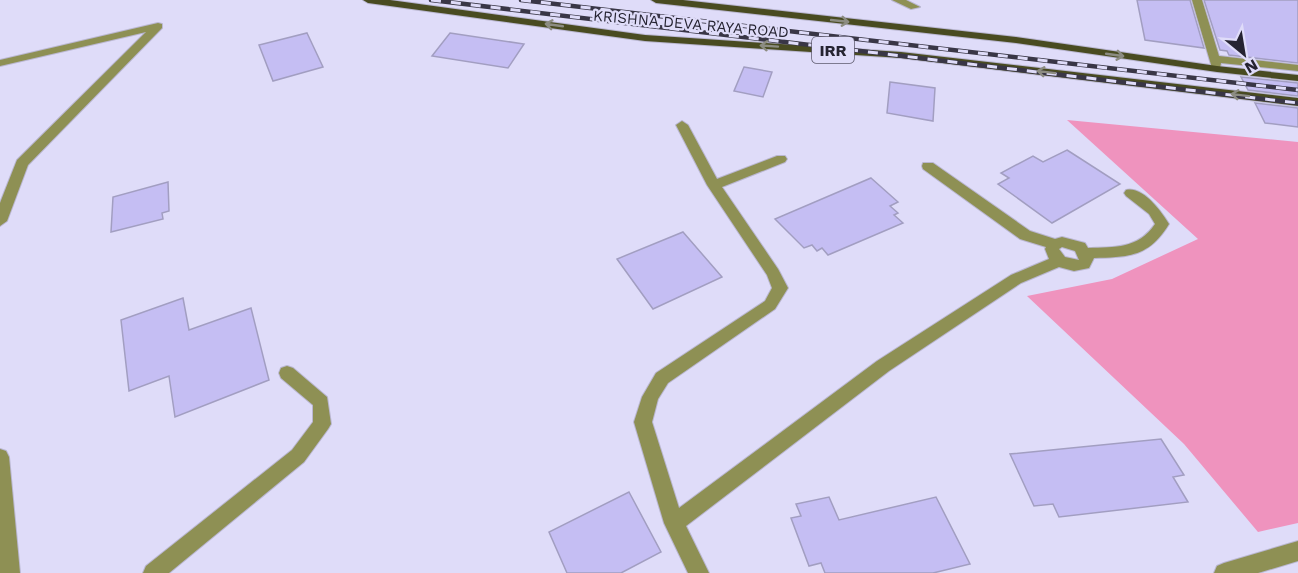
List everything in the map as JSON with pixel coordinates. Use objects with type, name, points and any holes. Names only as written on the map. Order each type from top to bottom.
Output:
[{"type":"main road","name":"KRISHNA DEVA RAYA ROAD","points":[[371,0],[645,38],[901,55],[1298,102]]},
{"type":"main road","name":"KRISHNA DEVA RAYA ROAD","points":[[656,0],[1215,64],[1298,78]]},
{"type":"street","points":[[897,0],[915,7]]},
{"type":"street","points":[[1197,0],[1215,64],[1298,68]]},
{"type":"street","points":[[0,63],[158,26],[22,163],[0,221]]},
{"type":"street","points":[[682,125],[714,185],[773,273],[780,288],[770,304],[662,378],[650,397],[643,422],[674,523],[699,573]]},
{"type":"street","points":[[714,185],[781,159]]},
{"type":"street","points":[[674,523],[883,366],[1057,252],[1071,243],[1085,253],[1087,259],[1084,264],[1077,266],[1057,252],[1025,235],[928,166]]},
{"type":"street","points":[[1085,253],[1144,247],[1155,237],[1162,225],[1154,211],[1131,193]]},
{"type":"street","points":[[153,573],[298,456],[322,424],[321,402],[287,373]]},
{"type":"street","points":[[0,458],[10,573]]},
{"type":"street","points":[[1224,573],[1298,551]]},
{"type":"shaded area","points":[[1067,120],[1298,142],[1298,523],[1258,532],[1184,444],[1027,296],[1112,279],[1198,239]]},
{"type":"building","points":[[1137,0],[1190,0],[1204,48],[1145,40]]},
{"type":"building","points":[[1204,0],[1298,0],[1298,63],[1229,55],[1227,51],[1220,50]]},
{"type":"building","points":[[307,33],[323,67],[273,81],[259,45]]},
{"type":"building","points":[[450,33],[524,44],[508,68],[432,56]]},
{"type":"building","points":[[744,67],[772,72],[763,97],[734,91]]},
{"type":"building","points":[[1241,77],[1298,83],[1298,96],[1248,90]]},
{"type":"building","points":[[890,82],[935,88],[933,121],[887,113]]},
{"type":"building","points":[[1255,103],[1298,108],[1298,127],[1265,123]]},
{"type":"building","points":[[1067,150],[1120,184],[1052,223],[998,184],[1009,178],[1001,173],[1033,156],[1043,162]]},
{"type":"building","points":[[871,178],[898,202],[890,206],[898,213],[894,215],[903,223],[828,255],[822,248],[817,251],[812,245],[804,248],[775,219]]},
{"type":"building","points":[[168,182],[169,211],[162,213],[163,219],[111,232],[113,197]]},
{"type":"building","points":[[683,232],[722,277],[653,309],[617,259]]},
{"type":"building","points":[[183,298],[189,330],[251,308],[269,380],[175,417],[169,376],[129,391],[121,320]]},
{"type":"building","points":[[1161,439],[1184,475],[1173,477],[1188,502],[1059,517],[1053,504],[1034,506],[1010,454]]},
{"type":"building","points":[[629,492],[661,552],[621,573],[567,573],[549,532]]},
{"type":"building","points":[[829,497],[839,520],[936,497],[970,564],[933,573],[825,573],[821,563],[809,566],[791,518],[801,516],[796,504]]},
{"type":"railway","points":[[431,0],[1298,103]]},
{"type":"railway","points":[[521,0],[1298,90]]}]
